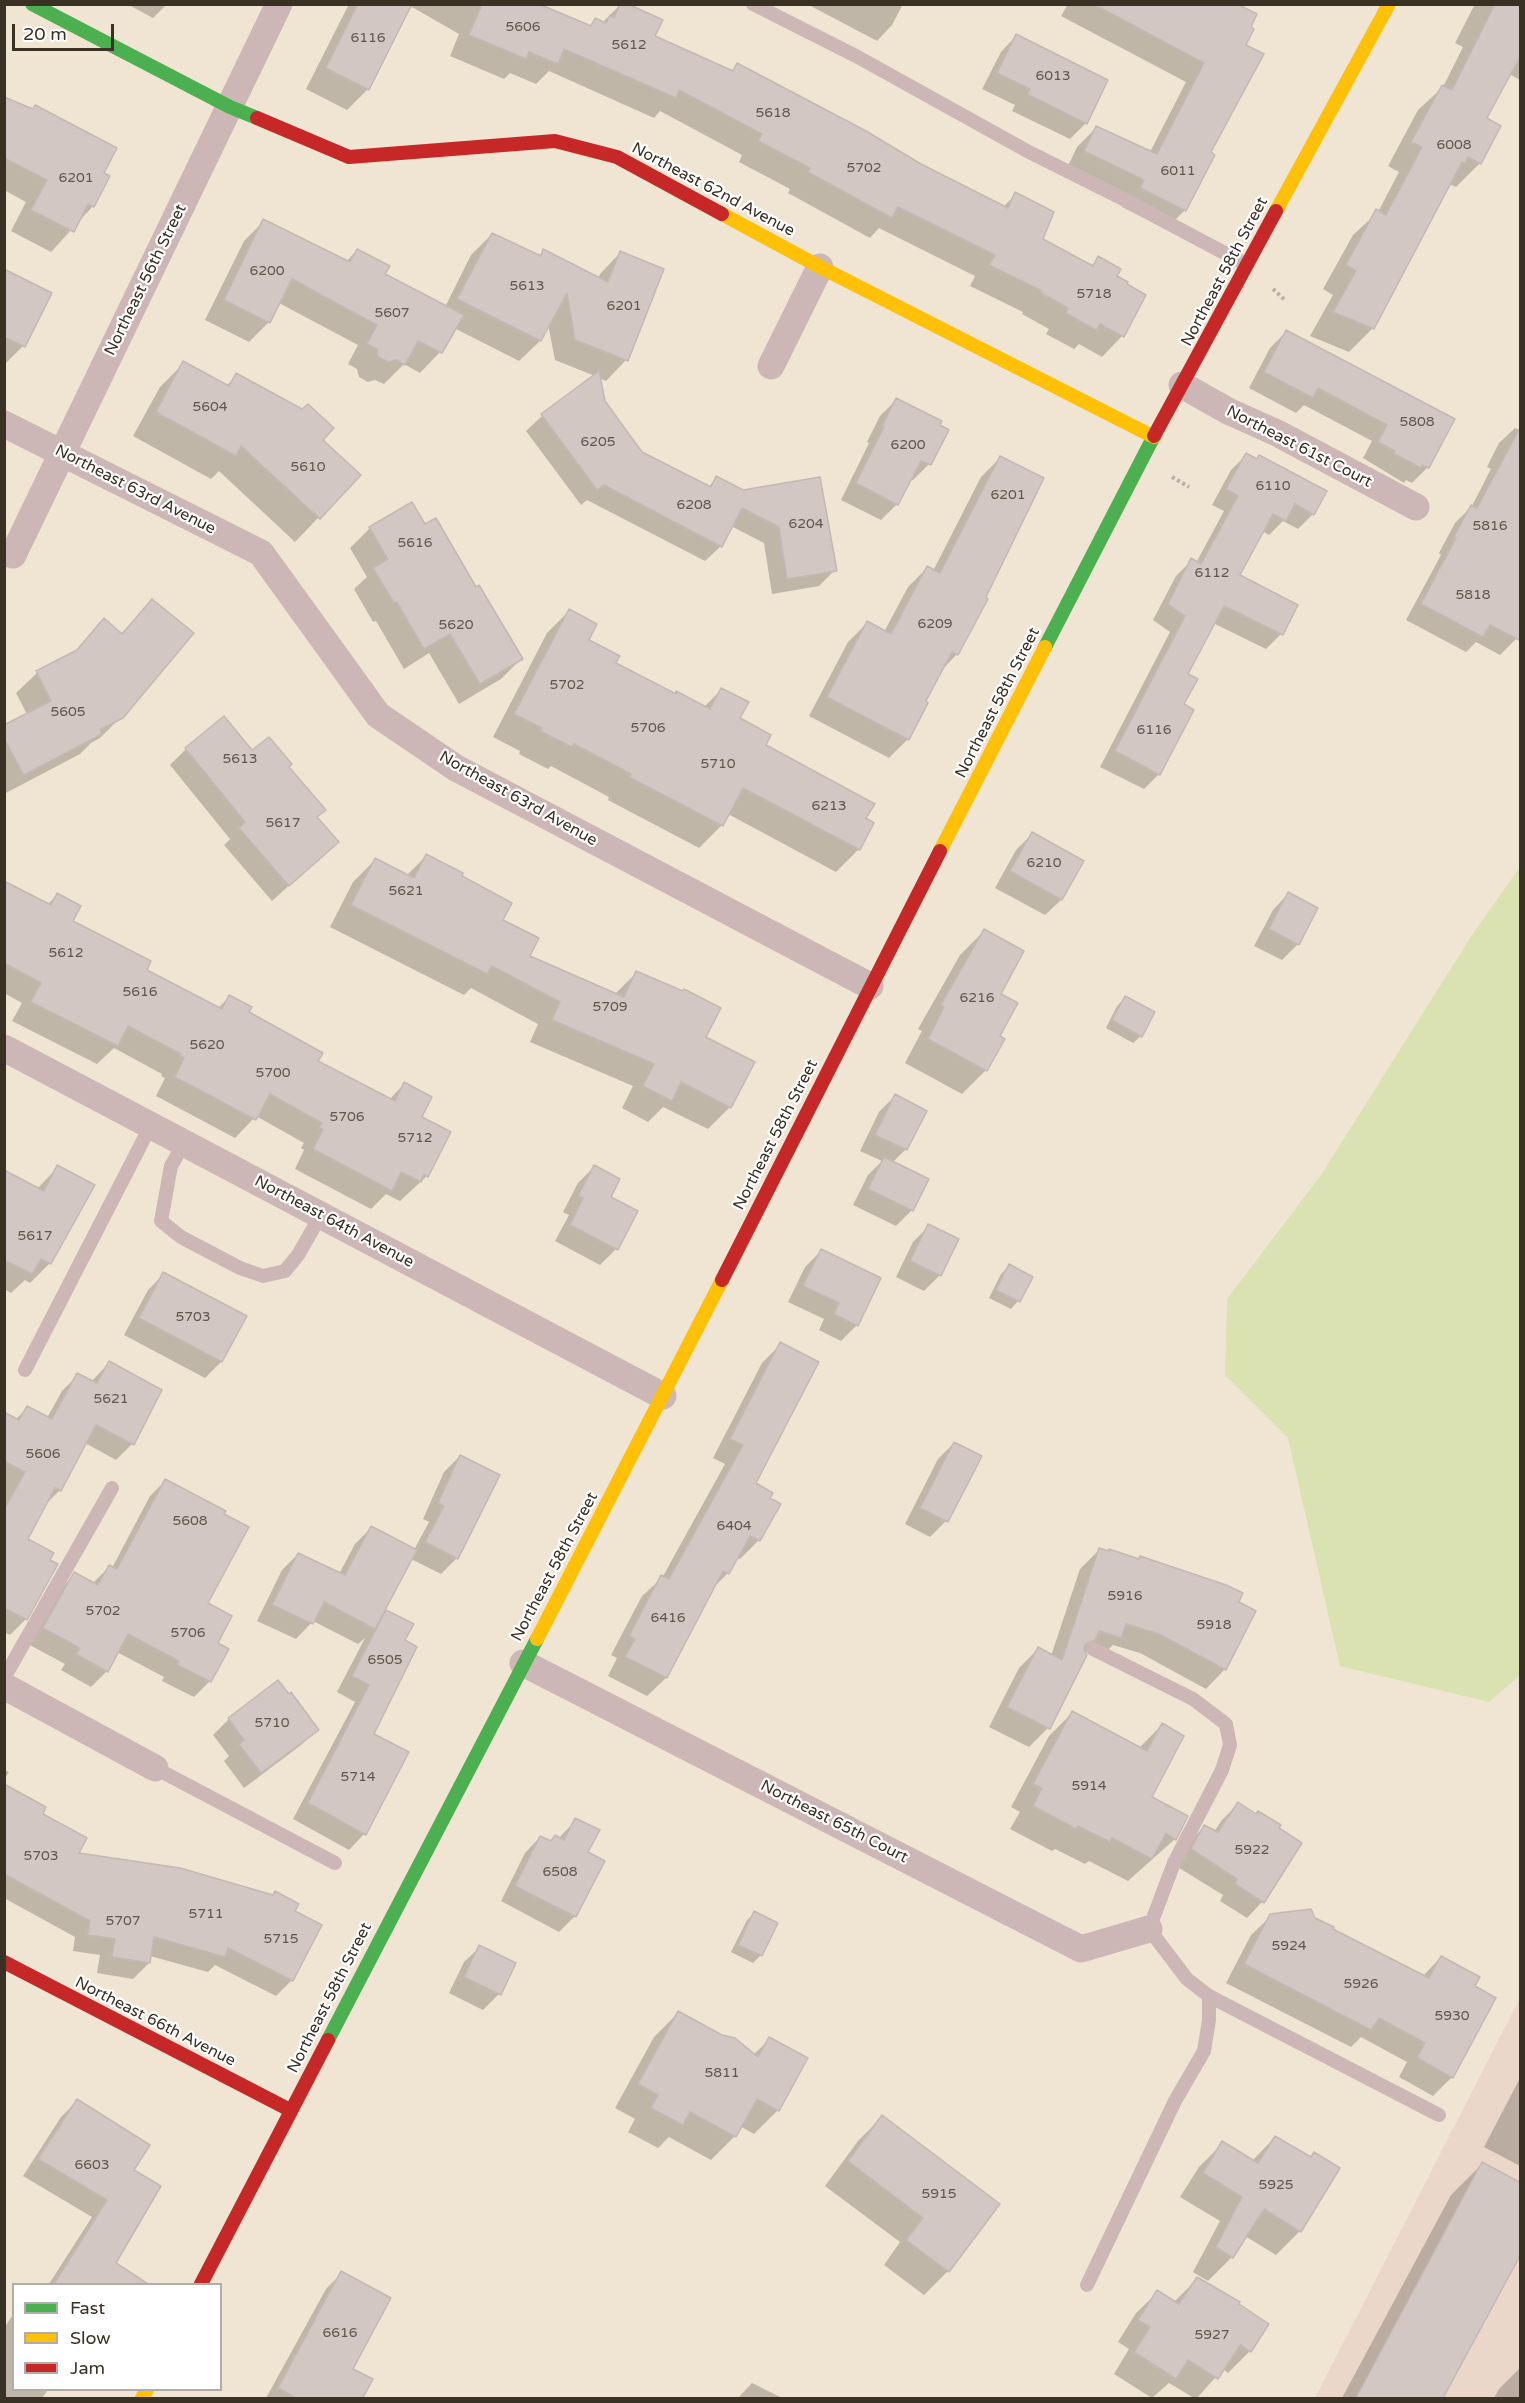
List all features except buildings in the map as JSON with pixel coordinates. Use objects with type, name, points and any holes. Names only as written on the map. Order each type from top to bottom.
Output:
[{"type":"street","name":"Northeast 62nd Avenue","points":[[32,4],[230,107],[349,157],[555,141],[617,157],[820,267],[1154,437]]},
{"type":"street","name":"Northeast 56th Street","points":[[13,555],[279,4]]},
{"type":"street","name":"Northeast 58th Street","points":[[202,2283],[663,1396],[870,986],[1154,437],[1389,4]]},
{"type":"street","points":[[771,366],[820,267]]},
{"type":"street","name":"Northeast 61st Court","points":[[1182,385],[1416,507]]},
{"type":"street","name":"Northeast 63rd Avenue","points":[[4,423],[261,553],[378,715],[456,768],[870,986]]},
{"type":"street","name":"Northeast 64th Avenue","points":[[4,1048],[663,1396]]},
{"type":"street","name":"Northeast 65th Court","points":[[524,1662],[1081,1949],[1149,1929]]},
{"type":"street","points":[[4,1686],[155,1768]]},
{"type":"street","name":"Northeast 66th Avenue","points":[[4,1962],[291,2110]]},
{"type":"lane","points":[[753,4],[856,57],[1029,152],[1247,264]]},
{"type":"lane","points":[[25,1370],[151,1125]]},
{"type":"lane","points":[[184,1143],[171,1166],[161,1221],[181,1237],[240,1268],[263,1276],[285,1271],[298,1255],[321,1215]]},
{"type":"lane","points":[[4,1678],[112,1488]]},
{"type":"lane","points":[[1093,1649],[1193,1699],[1226,1724],[1230,1745],[1222,1770],[1174,1863],[1149,1929],[1187,1979],[1209,1996],[1438,2115]]},
{"type":"lane","points":[[155,1768],[335,1863]]},
{"type":"lane","points":[[1087,2285],[1165,2122],[1204,2050],[1209,2020],[1209,1996]]},
{"type":"shaded area","points":[[1520,1998],[1520,2398],[1315,2398]]},
{"type":"green space","points":[[1520,867],[1520,1675],[1489,1702],[1340,1666],[1288,1438],[1225,1375],[1227,1299],[1321,1175],[1472,935]]},
{"type":"traffic: fast","points":[[32,4],[230,107],[257,118]]},
{"type":"traffic: fast","points":[[1045,647],[1154,436]]},
{"type":"traffic: fast","points":[[328,2040],[537,1639]]},
{"type":"traffic: slow","points":[[1276,211],[1389,4]]},
{"type":"traffic: slow","points":[[722,214],[820,267],[1154,437]]},
{"type":"traffic: slow","points":[[940,851],[1045,647]]},
{"type":"traffic: slow","points":[[537,1639],[722,1280]]},
{"type":"traffic: slow","points":[[142,2398],[146,2391]]},
{"type":"traffic: jam","points":[[257,118],[349,157],[555,141],[617,157],[722,214]]},
{"type":"traffic: jam","points":[[1154,436],[1276,211]]},
{"type":"traffic: jam","points":[[722,1280],[940,851]]},
{"type":"traffic: jam","points":[[4,1962],[290,2110]]},
{"type":"traffic: jam","points":[[202,2283],[328,2040]]}]
